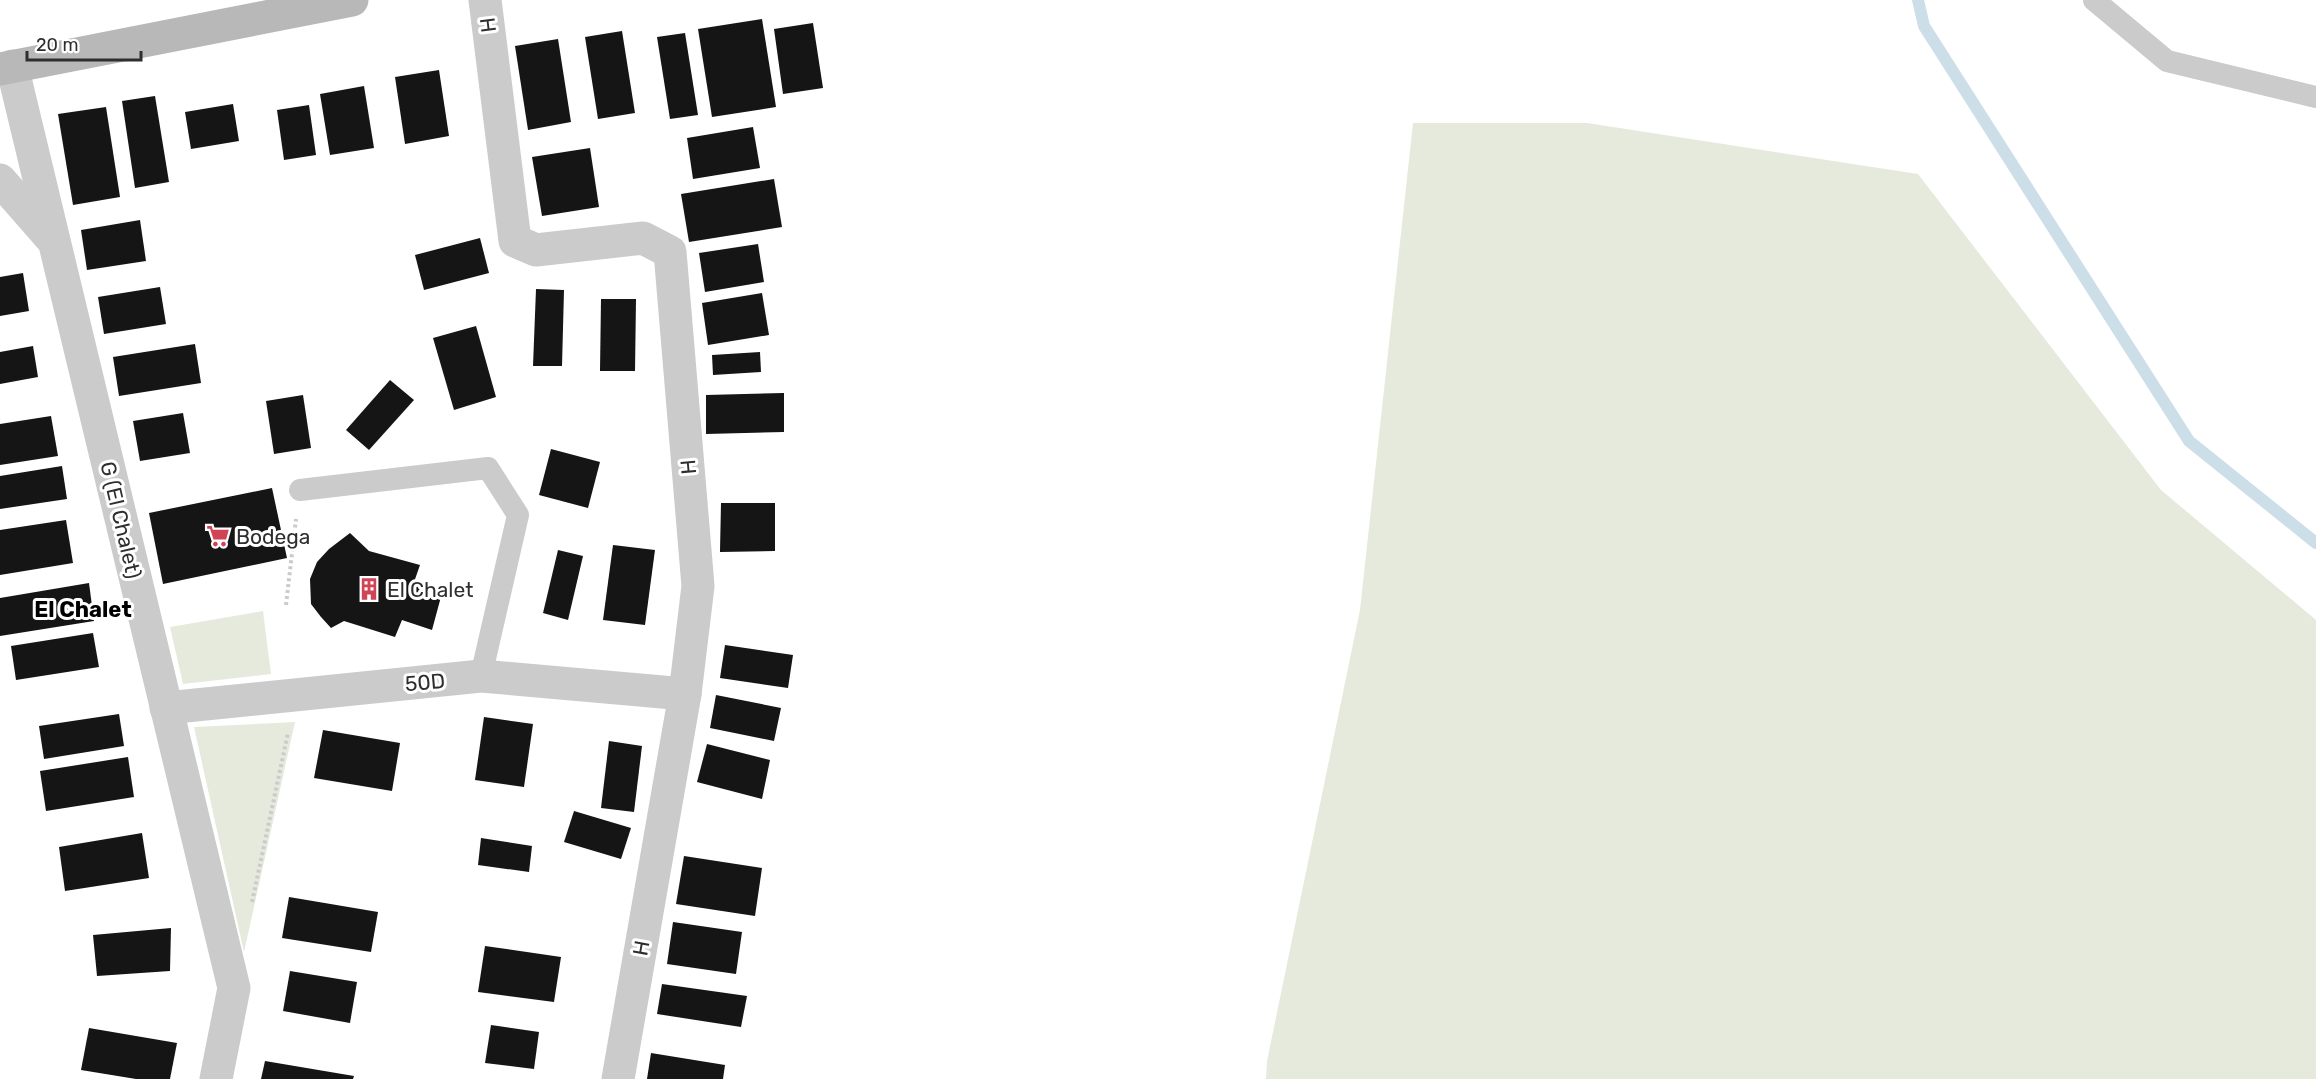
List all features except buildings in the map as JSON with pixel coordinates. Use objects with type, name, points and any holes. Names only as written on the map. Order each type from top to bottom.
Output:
[{"type":"main road","points":[[6,67],[352,0]]},
{"type":"street","name":"H","points":[[485,0],[514,241],[536,250],[643,238],[670,252],[698,586],[685,694],[618,1079]]},
{"type":"street","name":"G (El Chalet)","points":[[6,67],[54,242],[234,988],[216,1079]]},
{"type":"street","points":[[0,180],[54,242]]},
{"type":"street","name":"50D","points":[[166,708],[481,676],[685,694]]},
{"type":"lane","points":[[2094,0],[2167,61],[2316,97]]},
{"type":"lane","points":[[300,490],[488,468],[518,515],[481,676]]},
{"type":"path","points":[[286,605],[300,490]]},
{"type":"path","points":[[251,908],[297,693]]},
{"type":"shaded area","points":[[1413,123],[1587,123],[1918,174],[2161,490],[2316,620],[2316,1079],[1266,1079],[1267,1061],[1360,610]]},
{"type":"shaded area","points":[[263,611],[271,674],[183,684],[170,627]]},
{"type":"shaded area","points":[[295,722],[244,952],[194,727]]},
{"type":"waterway","points":[[1918,0],[1924,26],[2189,441],[2316,543]]},
{"type":"place","name":"Bodega","points":[[218,536]]},
{"type":"place","name":"El Chalet","points":[[369,589]]},
{"type":"district","name":"El Chalet","points":[[83,609]]}]
